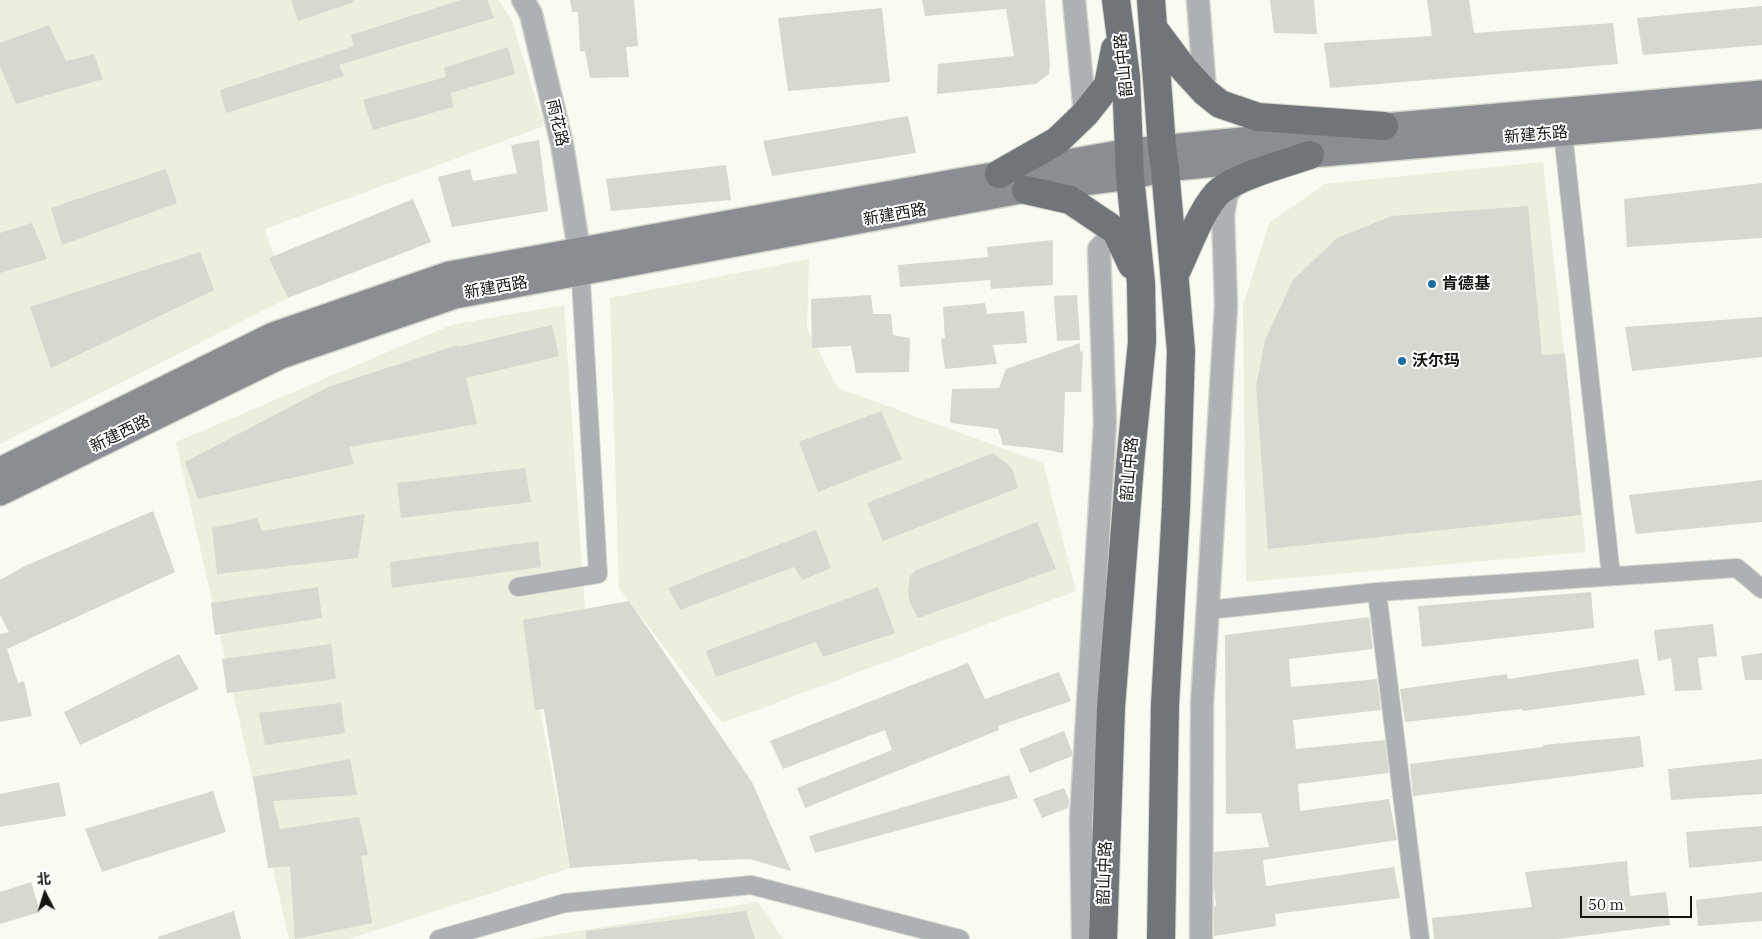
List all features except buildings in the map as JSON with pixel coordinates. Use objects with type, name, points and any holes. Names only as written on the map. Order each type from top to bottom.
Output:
[{"type":"main road","name":"韶山中路","points":[[1151,0],[1181,351],[1176,506],[1165,705],[1161,939]]},
{"type":"main road","points":[[999,174],[1057,141],[1085,114],[1108,85],[1118,13]]},
{"type":"main road","name":"韶山中路","points":[[1102,939],[1111,707],[1130,464],[1142,342],[1141,282],[1130,164],[1126,77],[1118,13]]},
{"type":"main road","points":[[1153,28],[1183,68],[1205,92],[1220,104],[1258,117],[1384,126]]},
{"type":"main road","name":"新建东路","points":[[1164,158],[1384,126],[1762,93]]},
{"type":"main road","name":"新建东路","points":[[1164,158],[1310,154],[1762,116]]},
{"type":"main road","points":[[1174,275],[1206,208],[1220,190],[1241,179],[1310,154]]},
{"type":"main road","points":[[1130,164],[1164,158]]},
{"type":"main road","name":"新建西路","points":[[0,470],[272,335],[449,274],[580,261],[1026,190],[1130,164]]},
{"type":"main road","name":"新建西路","points":[[0,493],[281,356],[454,296],[580,261],[999,174],[1130,164]]},
{"type":"main road","points":[[1026,190],[1070,200],[1116,231],[1141,282]]},
{"type":"street","name":"雨花路","points":[[523,0],[531,14],[562,144],[580,261]]},
{"type":"street","points":[[1074,0],[1085,114]]},
{"type":"street","points":[[1198,0],[1205,92]]},
{"type":"street","points":[[1564,133],[1611,576]]},
{"type":"street","points":[[1201,939],[1202,704],[1226,306],[1223,214],[1228,193],[1241,179]]},
{"type":"street","points":[[1083,939],[1081,819],[1105,424],[1099,249],[1116,231]]},
{"type":"street","points":[[518,587],[598,574],[580,261]]},
{"type":"street","points":[[1208,610],[1377,592],[1738,568],[1762,589]]},
{"type":"street","points":[[1377,592],[1420,939]]},
{"type":"street","points":[[439,939],[565,903],[751,885],[960,939]]},
{"type":"shaded area","points":[[0,0],[498,0],[511,18],[544,126],[265,229],[288,298],[0,444]]},
{"type":"shaded area","points":[[1543,162],[1586,552],[1246,582],[1243,306],[1269,223],[1325,184]]},
{"type":"shaded area","points":[[809,259],[807,329],[838,388],[1043,463],[1076,591],[722,723],[619,588],[610,298]]},
{"type":"shaded area","points":[[564,305],[585,610],[523,621],[570,868],[348,939],[289,939],[176,442],[451,325]]},
{"type":"shaded area","points":[[758,902],[783,939],[528,939]]},
{"type":"place","name":"肯德基","points":[[1432,284]]},
{"type":"place","name":"沃尔玛","points":[[1402,361]]}]
